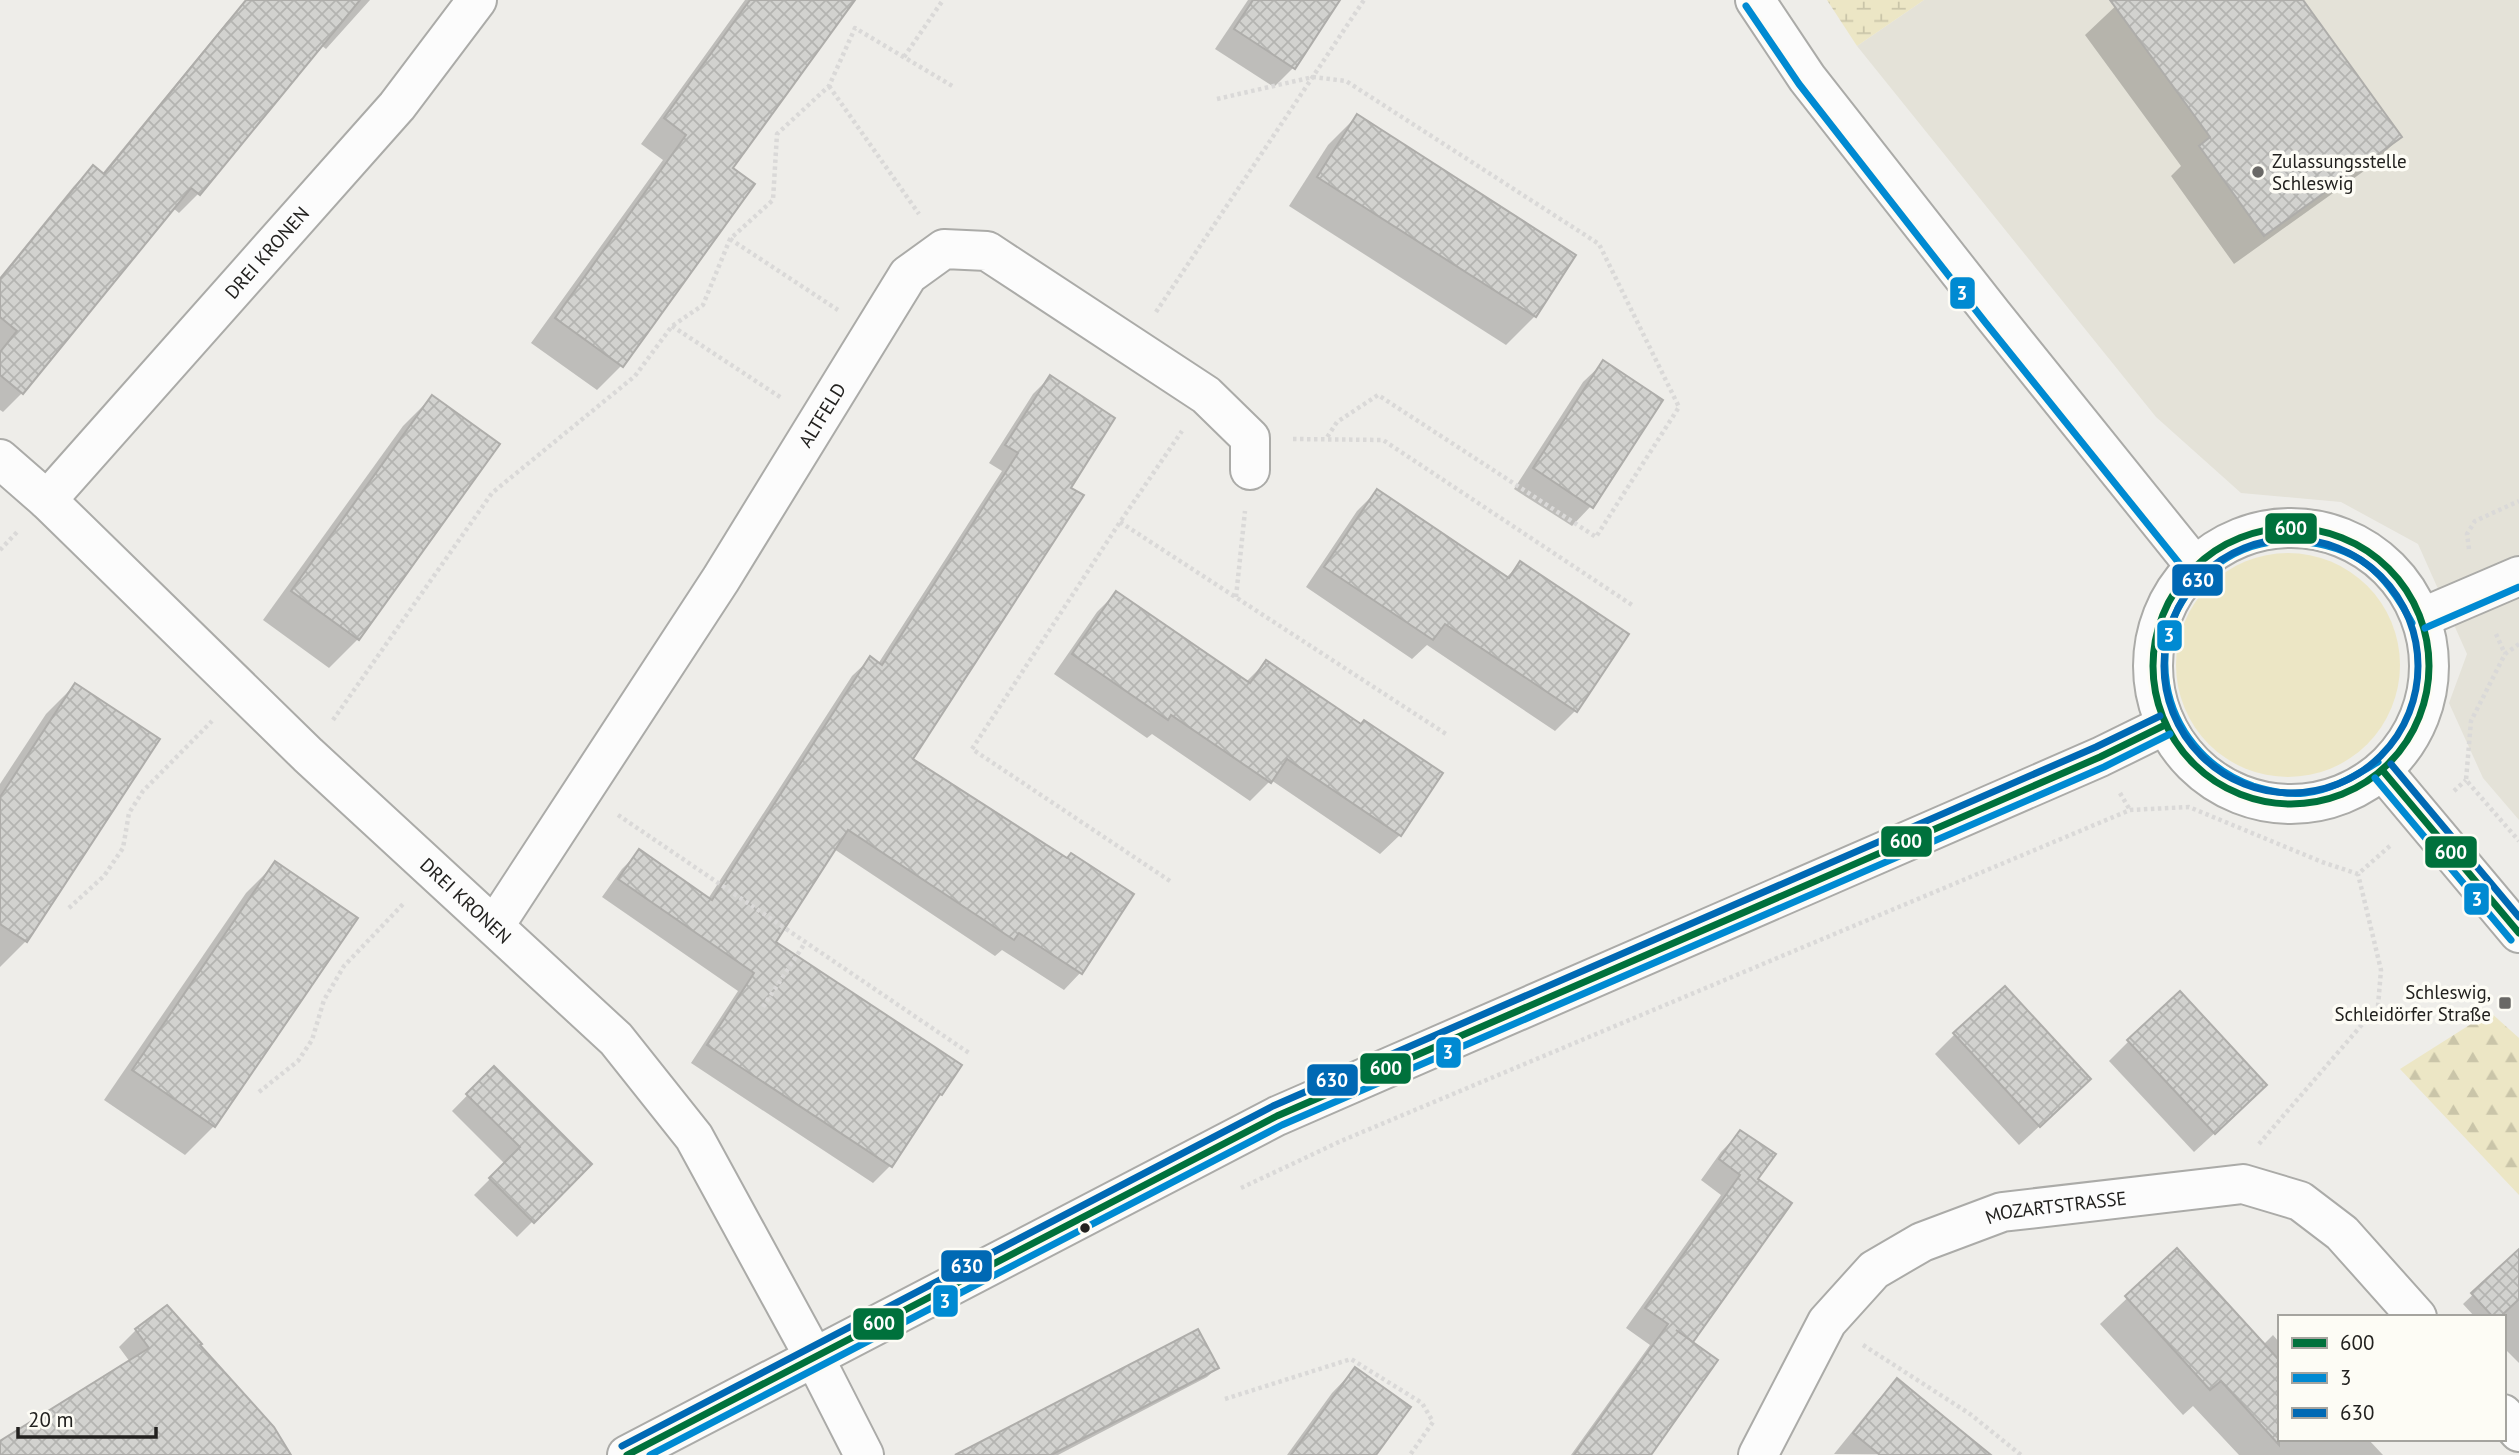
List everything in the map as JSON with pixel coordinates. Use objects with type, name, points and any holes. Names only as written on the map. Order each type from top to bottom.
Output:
[{"type":"street","name":"DREI KRONEN","points":[[47,500],[397,106],[477,0]]},
{"type":"street","points":[[1755,0],[1807,78],[2195,566]]},
{"type":"street","points":[[944,248],[987,251],[1206,396],[1250,454]]},
{"type":"street","name":"ALTFELD","points":[[495,925],[721,579],[908,275],[944,248]]},
{"type":"street","name":"DREI KRONEN","points":[[0,459],[47,500],[308,755],[616,1039],[694,1137],[814,1357],[864,1455]]},
{"type":"street","points":[[2276,528],[2321,531],[2364,548],[2399,578],[2421,618],[2430,659],[2426,700],[2410,739],[2383,771],[2347,793],[2307,804],[2265,802],[2225,788],[2191,763],[2165,725],[2154,686],[2154,642],[2169,601],[2195,566],[2233,540],[2276,528]]},
{"type":"street","points":[[2421,618],[2519,576]]},
{"type":"street","points":[[627,1455],[1277,1116],[2100,757],[2165,725]]},
{"type":"street","points":[[2383,771],[2519,933]]},
{"type":"street","name":"MOZARTSTRASSE","points":[[1758,1455],[1827,1322],[1874,1270],[1922,1242],[2003,1212],[2243,1184],[2301,1201],[2342,1233],[2415,1315]]},
{"type":"street","points":[[2505,1416],[2519,1432]]},
{"type":"path","points":[[904,57],[943,0]]},
{"type":"path","points":[[1133,348],[1364,0]]},
{"type":"path","points":[[308,755],[492,493],[635,376],[672,326],[703,305],[730,239],[773,200],[777,134],[829,86],[855,28],[954,87]]},
{"type":"path","points":[[1217,99],[1313,77],[1346,81],[1599,244],[1679,407],[1596,537],[1378,396],[1337,422],[1326,439]]},
{"type":"path","points":[[829,86],[944,248]]},
{"type":"path","points":[[730,239],[873,332]]},
{"type":"path","points":[[672,326],[817,422]]},
{"type":"path","points":[[1170,881],[972,749],[1206,396]]},
{"type":"path","points":[[1236,597],[1250,454],[1326,439],[1383,440],[1632,605]]},
{"type":"path","points":[[1120,522],[1446,734]]},
{"type":"path","points":[[2358,874],[2466,780],[2471,721],[2505,654],[2519,645]]},
{"type":"path","points":[[69,908],[104,876],[123,848],[129,813],[143,791],[243,691]]},
{"type":"path","points":[[2466,780],[2519,841]]},
{"type":"path","points":[[582,791],[969,1053]]},
{"type":"path","points":[[1233,1191],[1354,1136],[2130,810],[2189,807],[2322,862],[2358,874]]},
{"type":"path","points":[[258,1092],[298,1060],[312,1040],[324,1000],[344,966],[435,871]]},
{"type":"path","points":[[2243,1184],[2249,1155],[2378,1006],[2381,970],[2358,874]]},
{"type":"path","points":[[763,1007],[805,943]]},
{"type":"path","points":[[1827,1322],[1970,1414],[2021,1455]]},
{"type":"path","points":[[1225,1399],[1352,1359],[1422,1403],[1433,1422],[1410,1455]]},
{"type":"shaded area","points":[[1924,0],[2519,0],[2519,820],[2483,778],[2449,703],[2467,654],[2418,544],[2341,502],[2241,493],[2156,417],[1857,46]]},
{"type":"green space","points":[[1827,0],[1924,0],[1857,46]]},
{"type":"green space","points":[[2288,553],[2310,555],[2341,566],[2367,586],[2387,612],[2398,643],[2398,687],[2387,718],[2367,744],[2341,764],[2310,775],[2288,777],[2266,775],[2235,764],[2209,744],[2189,718],[2178,687],[2176,665],[2178,643],[2189,612],[2209,586],[2235,566],[2266,555]]},
{"type":"green space","points":[[2490,1012],[2519,1038],[2519,1195],[2400,1069]]},
{"type":"building","points":[[246,0],[360,0],[200,195],[191,188],[23,394],[0,375],[0,352],[17,331],[0,317],[0,279],[93,165],[104,174]]},
{"type":"building","points":[[750,0],[855,0],[733,168],[755,184],[623,367],[555,318],[686,135],[664,118]]},
{"type":"building","points":[[1253,0],[1340,0],[1295,69],[1234,29]]},
{"type":"building","points":[[2110,0],[2303,0],[2402,137],[2264,236],[2199,146],[2210,137]]},
{"type":"building","points":[[1357,114],[1576,255],[1536,317],[1317,177]]},
{"type":"building","points":[[1603,360],[1663,400],[1593,508],[1533,468]]},
{"type":"building","points":[[1050,375],[1115,418],[1071,488],[1084,495],[913,759],[1067,858],[1071,853],[1134,894],[1082,974],[1019,933],[1014,940],[848,830],[776,942],[962,1065],[892,1167],[707,1045],[754,973],[618,879],[639,849],[712,900],[870,656],[882,665],[1018,453],[1005,445]]},
{"type":"building","points":[[432,395],[500,444],[359,640],[291,591]]},
{"type":"building","points":[[1377,489],[1509,578],[1520,561],[1629,634],[1577,712],[1445,624],[1433,640],[1324,567]]},
{"type":"building","points":[[1116,591],[1250,683],[1266,660],[1361,724],[1364,720],[1443,773],[1401,836],[1287,759],[1271,783],[1171,715],[1168,720],[1072,654]]},
{"type":"building","points":[[75,683],[160,739],[27,942],[0,924],[0,797]]},
{"type":"building","points":[[275,861],[358,918],[215,1127],[132,1070]]},
{"type":"building","points":[[2005,986],[2091,1079],[2040,1127],[1953,1033]]},
{"type":"building","points":[[2180,991],[2267,1085],[2215,1134],[2127,1040]]},
{"type":"building","points":[[494,1066],[592,1164],[534,1223],[489,1178],[520,1147],[466,1094]]},
{"type":"building","points":[[1740,1130],[1776,1154],[1758,1179],[1792,1203],[1693,1342],[1676,1330],[1718,1360],[1651,1455],[1574,1455],[1668,1324],[1645,1308],[1740,1175],[1719,1159]]},
{"type":"building","points":[[2177,1248],[2278,1359],[2279,1445],[2221,1381],[2210,1390],[2125,1296]]},
{"type":"building","points":[[2519,1249],[2519,1299],[2502,1315],[2491,1315],[2471,1293]]},
{"type":"building","points":[[167,1305],[274,1427],[291,1455],[0,1455],[0,1441],[149,1348],[135,1329]]},
{"type":"building","points":[[1198,1329],[1219,1368],[1051,1455],[955,1455]]},
{"type":"building","points":[[1355,1367],[1411,1407],[1376,1455],[1291,1455]]},
{"type":"building","points":[[1897,1378],[1991,1455],[1880,1455],[1853,1433]]},
{"type":"transit line","name":"3","points":[[1746,6],[1799,84],[1985,322],[2187,573]]},
{"type":"transit line","name":"600","points":[[2291,528],[2318,531],[2344,539],[2367,552],[2388,569],[2405,590],[2418,613],[2426,639],[2429,666],[2426,693],[2418,719],[2405,742],[2388,763],[2367,780],[2344,793],[2318,801],[2291,804],[2264,801],[2238,793],[2215,780],[2194,763],[2177,742],[2164,719],[2156,693],[2153,666],[2156,639],[2164,613],[2177,590],[2194,569],[2215,552],[2238,539],[2264,531],[2291,528]]},
{"type":"transit line","name":"630","points":[[2291,539],[2328,544],[2362,560],[2381,576],[2397,595],[2413,629],[2418,666],[2413,703],[2397,737],[2381,756],[2362,772],[2328,788],[2291,793],[2254,788],[2220,772],[2201,756],[2185,737],[2169,703],[2164,666],[2169,629],[2185,595],[2201,576],[2220,560],[2254,544],[2291,539]]},
{"type":"transit line","name":"3","points":[[2378,762],[2334,786],[2299,793],[2253,786],[2220,769],[2194,745],[2176,716],[2167,684],[2166,651],[2174,618],[2191,588],[2228,557],[2257,545],[2298,541],[2337,549],[2367,565],[2391,589],[2412,623]]},
{"type":"transit line","name":"3","points":[[2425,628],[2519,587]]},
{"type":"transit line","name":"630","points":[[622,1446],[1273,1106],[2096,747],[2160,716]]},
{"type":"transit line","name":"600","points":[[627,1455],[1277,1116],[2100,757],[2165,725]]},
{"type":"transit line","name":"3","points":[[650,1455],[1282,1125],[2104,767],[2170,734]]},
{"type":"transit line","name":"630","points":[[2391,764],[2519,917]]},
{"type":"transit line","name":"600","points":[[2383,771],[2519,933]]},
{"type":"transit line","name":"3","points":[[2375,778],[2511,940]]},
{"type":"place","name":"Zulassungsstelle Schleswig","points":[[2258,172]]},
{"type":"place","name":"Schleswig, Schleidörfer Straße","points":[[2505,1003]]}]
